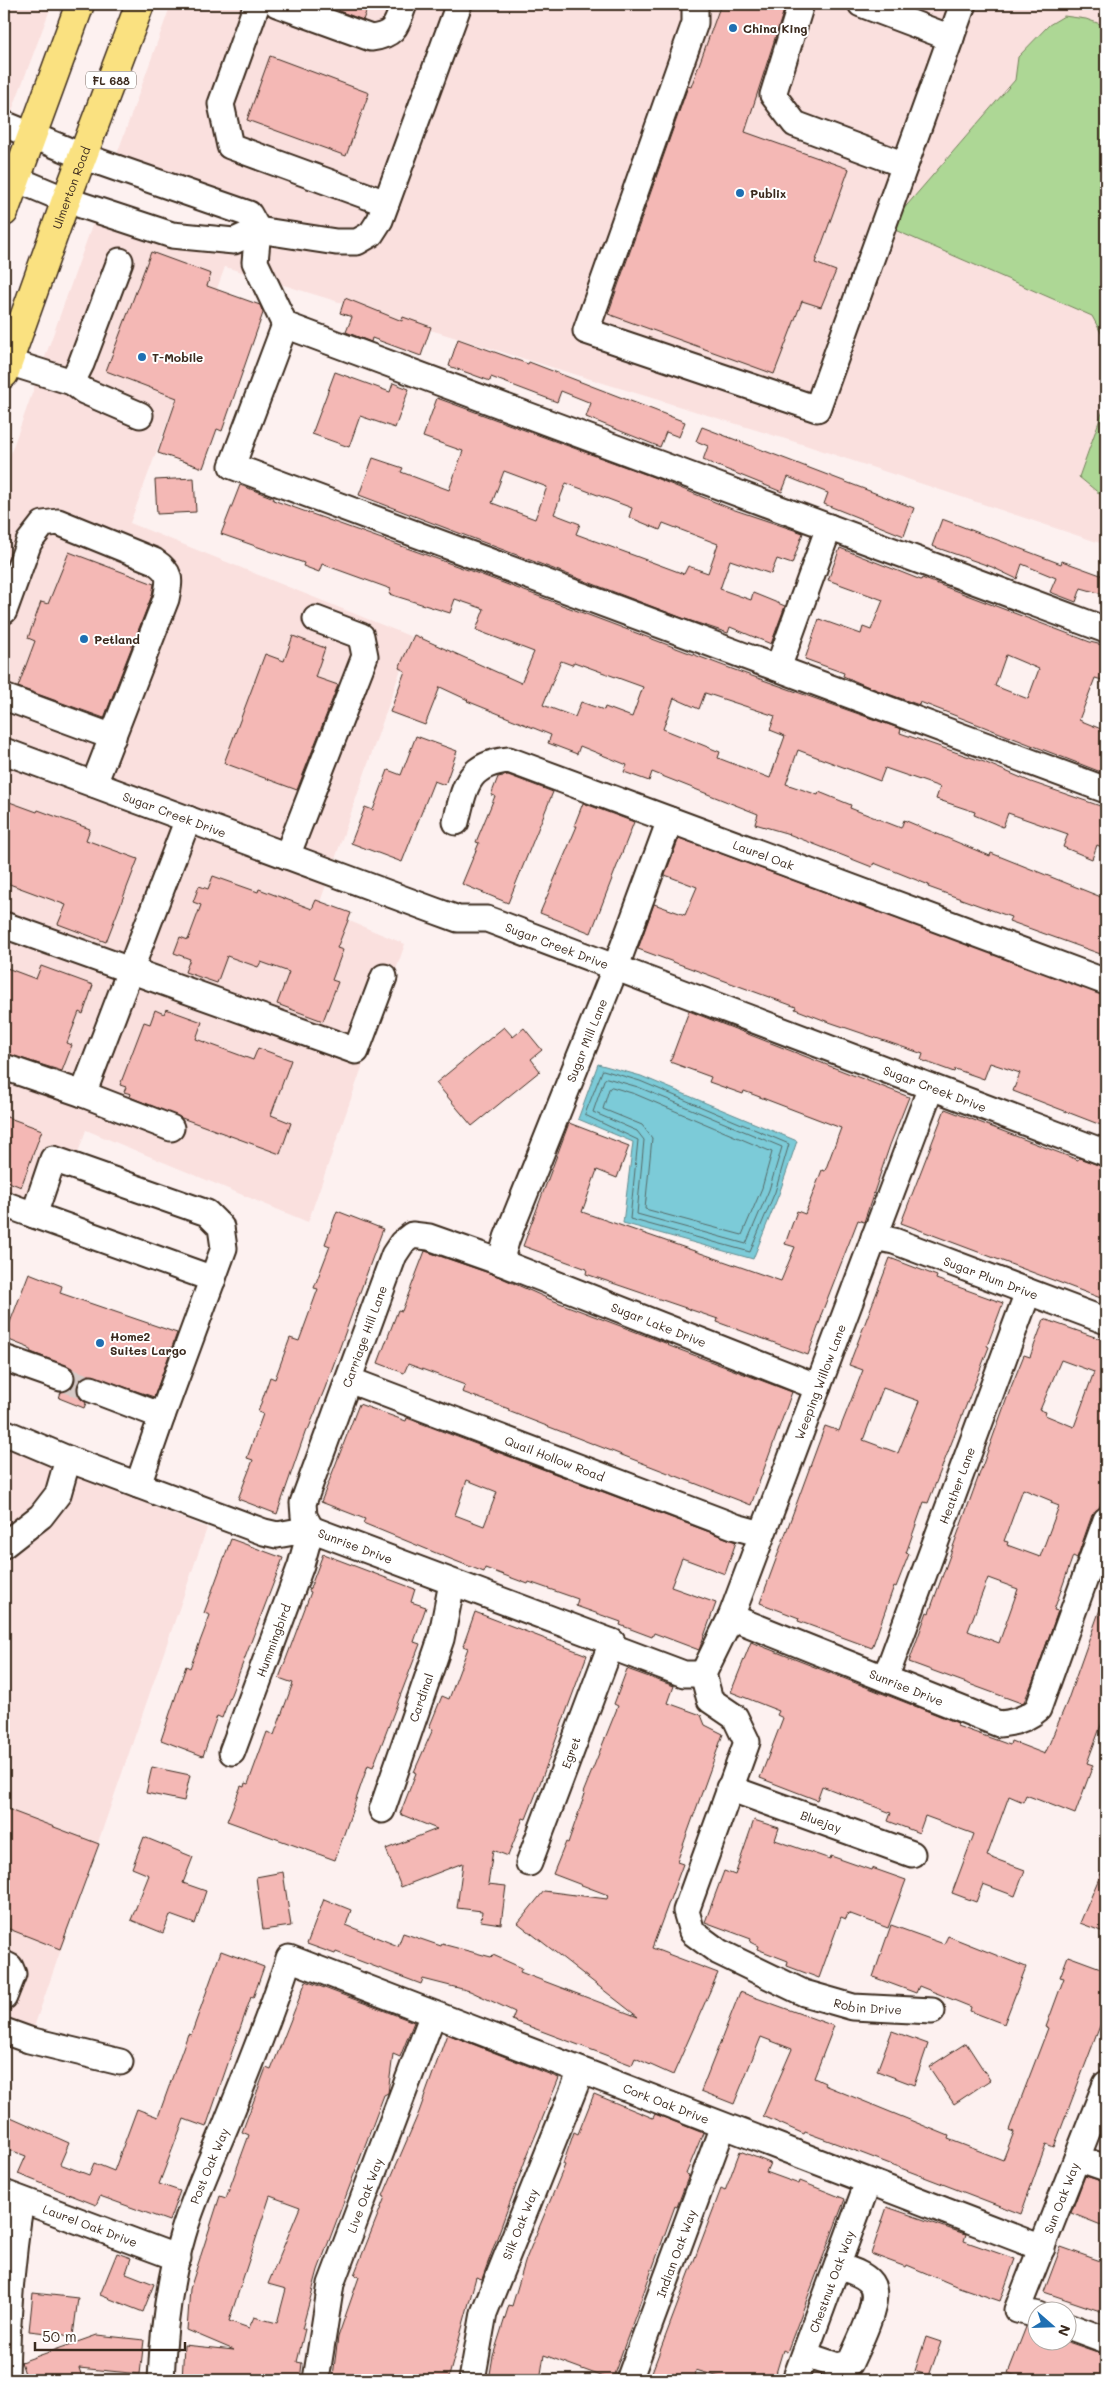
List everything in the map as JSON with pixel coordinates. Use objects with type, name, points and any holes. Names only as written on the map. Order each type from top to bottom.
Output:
[{"type":"main road","points":[[4,212],[10,177],[32,134],[80,4]]},
{"type":"main road","name":"Ulmerton Road","points":[[6,368],[82,156],[140,4]]},
{"type":"street","points":[[257,4],[221,104],[230,146],[386,202]]},
{"type":"street","points":[[278,4],[370,38],[382,37],[394,30],[404,4]]},
{"type":"street","points":[[10,177],[66,200],[172,235],[234,241],[258,230],[336,242],[356,242],[371,234],[380,220],[459,4]]},
{"type":"street","points":[[695,4],[695,23],[586,331],[817,409],[963,4]]},
{"type":"street","points":[[801,4],[773,95],[795,124],[905,165]]},
{"type":"street","points":[[861,4],[951,38]]},
{"type":"street","points":[[4,124],[82,156],[249,214],[258,230],[255,262],[285,325],[1106,630]]},
{"type":"street","points":[[72,382],[120,261]]},
{"type":"street","points":[[285,325],[232,466],[1106,790]]},
{"type":"street","points":[[6,368],[72,382],[84,391],[140,415]]},
{"type":"street","points":[[4,610],[29,542],[43,524],[58,522],[154,562],[166,569],[170,580],[166,599],[94,784]]},
{"type":"street","points":[[778,668],[829,527]]},
{"type":"street","points":[[287,856],[365,656],[360,636],[316,619]]},
{"type":"street","points":[[4,697],[112,736]]},
{"type":"street","name":"Sugar Creek Drive","points":[[4,751],[458,919],[487,919],[614,969],[1106,1153]]},
{"type":"street","name":"Laurel Oak","points":[[456,822],[465,784],[476,770],[491,762],[509,760],[1106,982]]},
{"type":"street","points":[[83,1094],[188,819]]},
{"type":"street","name":"Sugar Mill Lane","points":[[500,1262],[506,1238],[614,969],[670,820]]},
{"type":"street","points":[[4,925],[356,1051],[384,977]]},
{"type":"street","points":[[4,1067],[83,1094],[171,1128]]},
{"type":"street","name":"Weeping Willow Lane","points":[[703,1674],[731,1617],[931,1087]]},
{"type":"street","points":[[34,1215],[53,1159],[207,1213],[221,1227],[224,1248],[138,1485]]},
{"type":"street","points":[[4,1204],[213,1279]]},
{"type":"street","name":"Carriage Hill Lane","points":[[311,1529],[304,1516],[303,1503],[394,1255],[402,1243],[412,1235],[429,1237],[500,1262]]},
{"type":"street","name":"Sugar Plum Drive","points":[[874,1237],[894,1241],[1106,1321]]},
{"type":"street","name":"Sugar Lake Drive","points":[[500,1262],[818,1387]]},
{"type":"street","name":"Heather Lane","points":[[884,1677],[891,1663],[1028,1292]]},
{"type":"street","points":[[4,1358],[61,1378]]},
{"type":"street","name":"Quail Hollow Road","points":[[349,1380],[736,1527],[762,1534]]},
{"type":"street","points":[[91,1390],[162,1416]]},
{"type":"street","name":"Sunrise Drive","points":[[4,1432],[68,1459],[264,1532],[277,1535],[311,1529],[612,1642],[615,1648],[684,1674],[703,1674]]},
{"type":"street","points":[[4,1545],[41,1516],[58,1494],[68,1459]]},
{"type":"street","name":"Sunrise Drive","points":[[731,1617],[999,1724],[1012,1723],[1032,1714],[1038,1709],[1106,1520]]},
{"type":"street","name":"Hummingbird","points":[[232,1752],[301,1565],[311,1529]]},
{"type":"street","name":"Cardinal","points":[[382,1810],[440,1639],[452,1583]]},
{"type":"street","name":"Egret","points":[[529,1863],[612,1642]]},
{"type":"street","name":"Robin Drive","points":[[703,1674],[710,1700],[735,1717],[747,1742],[686,1911],[692,1932],[719,1952],[804,1993],[853,2007],[932,2011]]},
{"type":"street","name":"Bluejay","points":[[729,1788],[912,1854]]},
{"type":"street","name":"Cork Oak Drive","points":[[289,1958],[1042,2248]]},
{"type":"street","name":"Post Oak Way","points":[[161,2380],[163,2346],[183,2234],[201,2184],[240,2091],[289,1958]]},
{"type":"street","points":[[4,1964],[10,1967],[13,1974],[4,1997]]},
{"type":"street","name":"Live Oak Way","points":[[316,2380],[331,2284],[433,2014]]},
{"type":"street","points":[[4,2031],[29,2040],[120,2062]]},
{"type":"street","name":"Silk Oak Way","points":[[472,2380],[484,2313],[581,2071]]},
{"type":"street","name":"Sun Oak Way","points":[[1027,2313],[1042,2248],[1106,2084]]},
{"type":"street","name":"Indian Oak Way","points":[[629,2380],[723,2126]]},
{"type":"street","points":[[1077,2158],[1106,2168]]},
{"type":"street","name":"Chestnut Oak Way","points":[[795,2380],[868,2182]]},
{"type":"street","points":[[6,2380],[7,2320],[14,2238],[12,2196]]},
{"type":"street","name":"Laurel Oak Drive","points":[[12,2196],[178,2258]]},
{"type":"street","points":[[805,2355],[838,2366],[850,2363],[874,2304],[875,2291],[870,2281],[838,2266]]},
{"type":"street","points":[[1078,2330],[1106,2340]]},
{"type":"shaded area","points":[[4,4],[52,4],[4,132]]},
{"type":"shaded area","points":[[171,4],[1106,4],[1106,26],[1086,19],[1064,16],[1049,25],[1018,57],[1015,80],[888,227],[1092,316],[1106,342],[1106,402],[1079,477],[1106,499],[1106,545],[805,445],[277,283],[267,261],[269,237],[116,157]]},
{"type":"shaded area","points":[[94,220],[245,248],[249,274],[225,267],[130,523],[412,637],[334,862],[4,740],[4,472]]},
{"type":"shaded area","points":[[4,762],[327,882],[318,908],[405,944],[308,1222],[86,1130],[76,1158],[63,1179],[46,1199],[6,1229],[4,1235]]},
{"type":"shaded area","points":[[4,1446],[207,1528],[33,2030],[4,2020]]},
{"type":"green space","points":[[1064,16],[1086,19],[1106,26],[1106,342],[1092,316],[888,227],[1015,80],[1018,57],[1049,25]]},
{"type":"green space","points":[[1106,402],[1106,499],[1079,477]]},
{"type":"water","points":[[598,1064],[641,1076],[797,1141],[779,1194],[753,1259],[623,1223],[633,1142],[578,1119]]},
{"type":"building","points":[[341,4],[369,4],[363,20],[339,11]]},
{"type":"building","name":"Publix","points":[[721,4],[769,4],[784,10],[745,132],[849,169],[815,263],[836,271],[821,307],[802,301],[774,374],[608,314],[688,86],[691,87]]},
{"type":"building","points":[[270,56],[369,93],[346,156],[247,120]]},
{"type":"building","points":[[151,252],[211,274],[207,286],[260,305],[263,313],[222,431],[217,429],[203,468],[158,453],[177,398],[106,371]]},
{"type":"building","points":[[345,298],[402,321],[403,317],[431,327],[421,356],[372,338],[371,342],[346,332],[352,317],[340,313]]},
{"type":"building","points":[[458,339],[528,364],[529,362],[685,422],[679,437],[666,432],[660,447],[586,417],[591,403],[561,391],[557,402],[491,377],[490,381],[449,366]]},
{"type":"building","points":[[335,372],[390,392],[393,383],[409,389],[395,428],[360,416],[349,447],[312,434]]},
{"type":"building","points":[[437,398],[653,477],[732,509],[803,533],[792,564],[777,559],[771,574],[730,560],[720,589],[751,600],[753,593],[785,606],[771,644],[730,627],[728,633],[685,619],[359,495],[373,458],[403,468],[401,472],[449,490],[463,451],[423,437]],"holes":[[[504,471],[547,487],[535,519],[492,503]],[[566,483],[632,508],[629,517],[660,530],[663,523],[718,544],[708,573],[688,566],[684,574],[576,534],[580,524],[554,514]]]},
{"type":"building","points":[[702,427],[914,508],[904,536],[824,504],[828,493],[788,477],[782,492],[703,460],[708,446],[696,441]]},
{"type":"building","points":[[194,478],[196,512],[157,514],[155,480]]},
{"type":"building","points":[[240,485],[274,498],[273,500],[482,575],[732,669],[901,729],[900,733],[1106,808],[1106,849],[1097,845],[1092,859],[1063,847],[1068,834],[1008,813],[1003,827],[974,815],[975,812],[936,799],[940,787],[885,768],[880,781],[798,750],[786,784],[818,795],[819,792],[851,805],[850,808],[901,828],[904,820],[990,856],[991,853],[1106,899],[1106,956],[1009,921],[1011,917],[928,887],[929,885],[874,863],[872,867],[786,833],[755,824],[758,814],[652,772],[649,781],[624,772],[627,765],[580,746],[577,754],[548,743],[551,735],[467,701],[440,687],[425,725],[390,712],[405,671],[399,668],[414,635],[521,683],[534,652],[476,630],[484,609],[455,599],[450,613],[389,594],[391,589],[322,564],[319,572],[303,566],[304,563],[221,534]],"holes":[[[561,661],[572,665],[574,662],[643,687],[632,717],[605,707],[604,710],[581,702],[575,717],[543,705]],[[705,693],[775,716],[770,730],[785,736],[770,778],[718,758],[720,752],[663,729],[674,698],[699,709]]]},
{"type":"building","points":[[942,519],[1061,564],[1062,561],[1106,577],[1106,595],[1081,588],[1076,602],[1050,592],[1056,578],[1022,564],[1017,579],[992,567],[932,546]]},
{"type":"building","points":[[840,548],[921,580],[922,578],[1090,642],[1106,646],[1106,681],[1095,678],[1079,720],[1106,731],[1106,774],[920,702],[919,705],[869,687],[843,676],[844,673],[805,659],[819,619],[861,634],[863,627],[871,630],[883,600],[828,580]],"holes":[[[1006,655],[1039,669],[1028,699],[995,686]]]},
{"type":"building","name":"Petland","points":[[69,552],[154,584],[152,595],[104,718],[18,687],[35,641],[28,638],[41,602],[48,604]]},
{"type":"building","points":[[293,636],[325,648],[315,677],[338,685],[297,790],[224,763],[265,654],[284,661]]},
{"type":"building","points":[[416,736],[457,751],[445,785],[434,781],[402,862],[351,843],[365,807],[373,810],[388,770],[401,775]]},
{"type":"building","points":[[508,775],[553,792],[508,903],[462,884],[479,843],[476,842],[495,796],[491,795],[498,777]]},
{"type":"building","points":[[4,800],[90,829],[86,840],[138,859],[106,942],[58,924],[66,905],[4,882]]},
{"type":"building","points":[[583,803],[634,822],[591,933],[540,913],[577,826],[574,826]]},
{"type":"building","points":[[679,838],[1106,996],[1106,1127],[1013,1091],[1020,1073],[990,1063],[984,1079],[955,1069],[954,1072],[921,1060],[923,1054],[826,1021],[795,1009],[796,1007],[638,949],[654,904],[685,915],[697,887],[665,875]]},
{"type":"building","points":[[213,876],[258,892],[259,889],[312,909],[316,900],[351,913],[337,948],[343,950],[332,980],[338,982],[323,1021],[277,1004],[289,972],[261,962],[258,967],[227,956],[217,983],[185,972],[190,959],[174,953],[180,937],[188,940],[201,905],[193,902],[199,886],[208,889]]},
{"type":"building","points":[[41,966],[93,985],[83,1014],[79,1012],[67,1043],[72,1045],[62,1071],[4,1053],[4,967],[36,979]]},
{"type":"building","points":[[166,1009],[202,1022],[196,1039],[253,1060],[258,1048],[291,1060],[271,1115],[291,1123],[280,1154],[179,1117],[130,1097],[131,1094],[124,1092],[126,1087],[120,1085],[144,1022],[150,1024],[155,1010],[164,1014]]},
{"type":"building","points":[[689,1011],[909,1097],[890,1145],[864,1222],[858,1220],[821,1315],[808,1355],[717,1322],[718,1319],[586,1274],[587,1269],[523,1246],[569,1123],[629,1146],[617,1178],[597,1170],[582,1212],[781,1281],[795,1247],[785,1244],[797,1211],[805,1214],[822,1170],[825,1171],[841,1128],[744,1091],[743,1094],[709,1082],[711,1077],[670,1062]]},
{"type":"building","points":[[504,1027],[513,1037],[524,1028],[542,1050],[531,1059],[540,1071],[472,1126],[436,1083]]},
{"type":"building","points":[[945,1109],[1078,1160],[1079,1158],[1106,1168],[1106,1300],[901,1223]]},
{"type":"building","points":[[4,1116],[42,1130],[21,1187],[4,1180]]},
{"type":"building","points":[[337,1211],[383,1229],[325,1388],[308,1430],[306,1430],[277,1514],[238,1499],[253,1460],[247,1458],[263,1414],[258,1412],[270,1377],[275,1379],[290,1338],[299,1341],[318,1289],[314,1288],[330,1246],[325,1244]]},
{"type":"building","points":[[425,1251],[495,1275],[549,1299],[792,1392],[751,1505],[462,1392],[465,1385],[408,1364],[404,1373],[378,1363],[398,1310],[402,1311]]},
{"type":"building","points":[[890,1258],[937,1276],[936,1279],[1003,1303],[987,1346],[989,1347],[928,1503],[924,1502],[906,1553],[909,1554],[896,1587],[894,1586],[872,1648],[798,1621],[799,1618],[760,1603],[825,1426],[839,1431],[863,1370],[849,1365]],"holes":[[[883,1388],[919,1401],[898,1453],[863,1440]]]},
{"type":"building","name":"Home2 Suites Largo","points":[[29,1273],[62,1286],[60,1293],[177,1333],[154,1397],[89,1375],[82,1378],[77,1384],[77,1392],[86,1403],[84,1408],[59,1398],[61,1392],[70,1389],[74,1383],[75,1375],[72,1368],[31,1352],[29,1348],[4,1338]]},
{"type":"building","points":[[1044,1319],[1106,1341],[1106,1489],[1099,1508],[1092,1515],[1077,1558],[1073,1556],[1054,1610],[1058,1611],[1035,1676],[1024,1702],[1021,1703],[909,1662],[927,1612],[929,1613],[1011,1387],[1024,1355],[1030,1357]],"holes":[[[1061,1360],[1094,1372],[1074,1427],[1045,1415],[1046,1412],[1040,1410]],[[1023,1489],[1052,1501],[1051,1503],[1059,1506],[1040,1557],[1007,1545],[1008,1542],[1004,1541]],[[988,1578],[1018,1589],[999,1643],[968,1631]]]},
{"type":"building","points":[[359,1404],[406,1421],[407,1418],[736,1542],[725,1574],[682,1558],[671,1587],[716,1603],[699,1650],[654,1633],[652,1637],[620,1625],[621,1622],[576,1606],[578,1599],[529,1582],[528,1584],[485,1568],[484,1572],[453,1560],[363,1523],[365,1519],[321,1502]],"holes":[[[467,1480],[497,1492],[484,1526],[455,1515]]]},
{"type":"building","points":[[231,1539],[283,1558],[222,1718],[217,1716],[203,1756],[161,1740],[186,1666],[190,1668],[210,1615],[204,1613]]},
{"type":"building","points":[[323,1554],[415,1589],[411,1602],[426,1607],[414,1642],[420,1644],[373,1767],[368,1765],[335,1860],[227,1821],[241,1786],[244,1787],[245,1783],[248,1784],[267,1732],[274,1735],[293,1683],[279,1678]]},
{"type":"building","points":[[1104,1598],[1106,1598],[1106,1712],[1087,1763],[1093,1765],[1075,1814],[1026,1795],[1023,1802],[1009,1796],[987,1856],[1025,1870],[1015,1896],[983,1884],[976,1902],[952,1893],[974,1834],[925,1816],[919,1833],[888,1821],[891,1813],[822,1786],[817,1800],[760,1778],[783,1718],[777,1715],[779,1711],[731,1692],[751,1642],[958,1723],[957,1726],[1010,1745],[1011,1741],[1045,1754],[1067,1702]]},
{"type":"building","points":[[475,1612],[587,1655],[526,1819],[523,1818],[508,1856],[493,1850],[488,1884],[506,1886],[501,1924],[481,1921],[482,1911],[457,1908],[463,1863],[401,1887],[386,1849],[437,1829],[400,1814],[416,1773],[414,1772],[433,1729],[429,1728],[442,1696],[449,1699],[468,1648],[463,1646]]},
{"type":"building","points":[[627,1669],[674,1686],[668,1703],[701,1715],[705,1725],[723,1734],[677,1862],[683,1864],[652,1948],[718,1973],[673,2075],[635,2058],[632,2065],[512,2020],[515,2012],[470,1991],[423,1979],[421,1984],[336,1952],[335,1954],[307,1944],[324,1899],[351,1910],[346,1925],[398,1946],[403,1933],[441,1946],[442,1944],[491,1957],[493,1955],[522,1968],[520,1972],[638,2017],[518,1923],[544,1891],[607,1899],[608,1895],[553,1874],[566,1842],[568,1843],[585,1794],[583,1793],[618,1706],[614,1704]]},
{"type":"building","points":[[152,1767],[190,1775],[184,1801],[146,1793]]},
{"type":"building","points":[[4,1808],[99,1844],[60,1949],[4,1927]]},
{"type":"building","points":[[754,1820],[779,1828],[775,1840],[830,1859],[831,1856],[906,1880],[888,1928],[848,1913],[846,1919],[841,1917],[819,1978],[787,1966],[788,1961],[757,1949],[758,1946],[750,1942],[751,1939],[705,1922],[724,1871],[735,1875]]},
{"type":"building","points":[[144,1837],[193,1857],[183,1883],[206,1891],[195,1924],[170,1915],[163,1933],[131,1920],[149,1875],[132,1868]]},
{"type":"building","points":[[1106,1865],[1106,1933],[1080,1923]]},
{"type":"building","points":[[283,1872],[291,1926],[263,1930],[256,1877]]},
{"type":"building","points":[[891,1925],[944,1944],[948,1936],[1026,1967],[1004,2024],[970,2011],[971,2007],[919,1986],[916,1993],[873,1977]]},
{"type":"building","points":[[221,1951],[264,1967],[253,1998],[251,1997],[206,2127],[184,2119],[159,2184],[180,2191],[169,2221],[100,2196],[96,2205],[18,2174],[26,2156],[10,2150],[4,2163],[4,2114],[69,2143],[60,2164],[89,2175],[94,2163],[114,2171],[137,2109],[158,2117],[188,2034],[191,2035]]},
{"type":"building","points":[[1068,1956],[1106,1970],[1106,2010],[1054,2147],[1046,2144],[1021,2214],[843,2146],[805,2132],[804,2134],[763,2116],[792,2049],[761,2037],[734,2104],[701,2091],[740,1992],[834,2026],[814,2078],[825,2083],[824,2085],[949,2136],[948,2139],[1003,2160],[1014,2132],[1009,2130],[1048,2028],[1046,2027],[1064,1978],[1060,1977]]},
{"type":"building","points":[[306,1981],[414,2022],[400,2057],[393,2054],[388,2093],[384,2095],[318,2270],[302,2329],[305,2329],[297,2362],[302,2363],[300,2380],[182,2380],[184,2345],[234,2350],[187,2330],[190,2289],[220,2196],[226,2198],[249,2135],[242,2132],[266,2068],[271,2070]],"holes":[[[270,2196],[300,2207],[268,2284],[286,2289],[277,2323],[254,2317],[249,2328],[229,2321]]]},
{"type":"building","points":[[892,2031],[928,2044],[914,2085],[877,2071]]},
{"type":"building","points":[[447,2034],[559,2078],[525,2161],[482,2279],[476,2277],[448,2380],[364,2380],[333,2376],[338,2337],[359,2277],[354,2275],[385,2197],[383,2196],[419,2112]]},
{"type":"building","points":[[966,2043],[990,2080],[954,2104],[929,2067]]},
{"type":"building","points":[[594,2094],[653,2118],[655,2114],[703,2133],[686,2174],[689,2175],[677,2207],[675,2206],[612,2380],[544,2355],[540,2380],[489,2380],[493,2356],[509,2305],[512,2306],[526,2259],[565,2165],[563,2164],[574,2132],[578,2134]]},
{"type":"building","points":[[740,2151],[770,2163],[766,2172],[799,2184],[800,2181],[845,2199],[787,2352],[783,2350],[774,2380],[729,2380],[696,2370],[695,2380],[649,2380],[721,2189],[725,2191]]},
{"type":"building","points":[[1085,2176],[1106,2182],[1106,2211],[1101,2225],[1071,2213]]},
{"type":"building","points":[[887,2207],[966,2234],[964,2241],[1015,2259],[1000,2301],[956,2286],[907,2265],[906,2267],[871,2254]]},
{"type":"building","points":[[1061,2247],[1106,2263],[1106,2313],[1044,2292]]},
{"type":"building","points":[[117,2253],[131,2258],[126,2273],[154,2284],[143,2312],[100,2295]]},
{"type":"building","points":[[33,2293],[78,2298],[73,2336],[29,2331]]},
{"type":"building","points":[[1026,2327],[1028,2327],[1028,2352],[1078,2352],[1078,2345],[1106,2355],[1106,2380],[1028,2380],[1008,2373]]},
{"type":"building","points":[[97,2335],[144,2340],[140,2374],[79,2368],[83,2380],[27,2380],[21,2362]]},
{"type":"building","points":[[926,2337],[941,2342],[929,2376],[915,2371]]},
{"type":"tunnel","points":[[61,1378],[91,1389]]},
{"type":"place","name":"China King","points":[[733,28]]},
{"type":"place","name":"Publix","points":[[740,193]]},
{"type":"place","name":"T-Mobile","points":[[142,357]]},
{"type":"place","name":"Petland","points":[[84,639]]},
{"type":"place","name":"Home2 Suites Largo","points":[[100,1343]]}]
